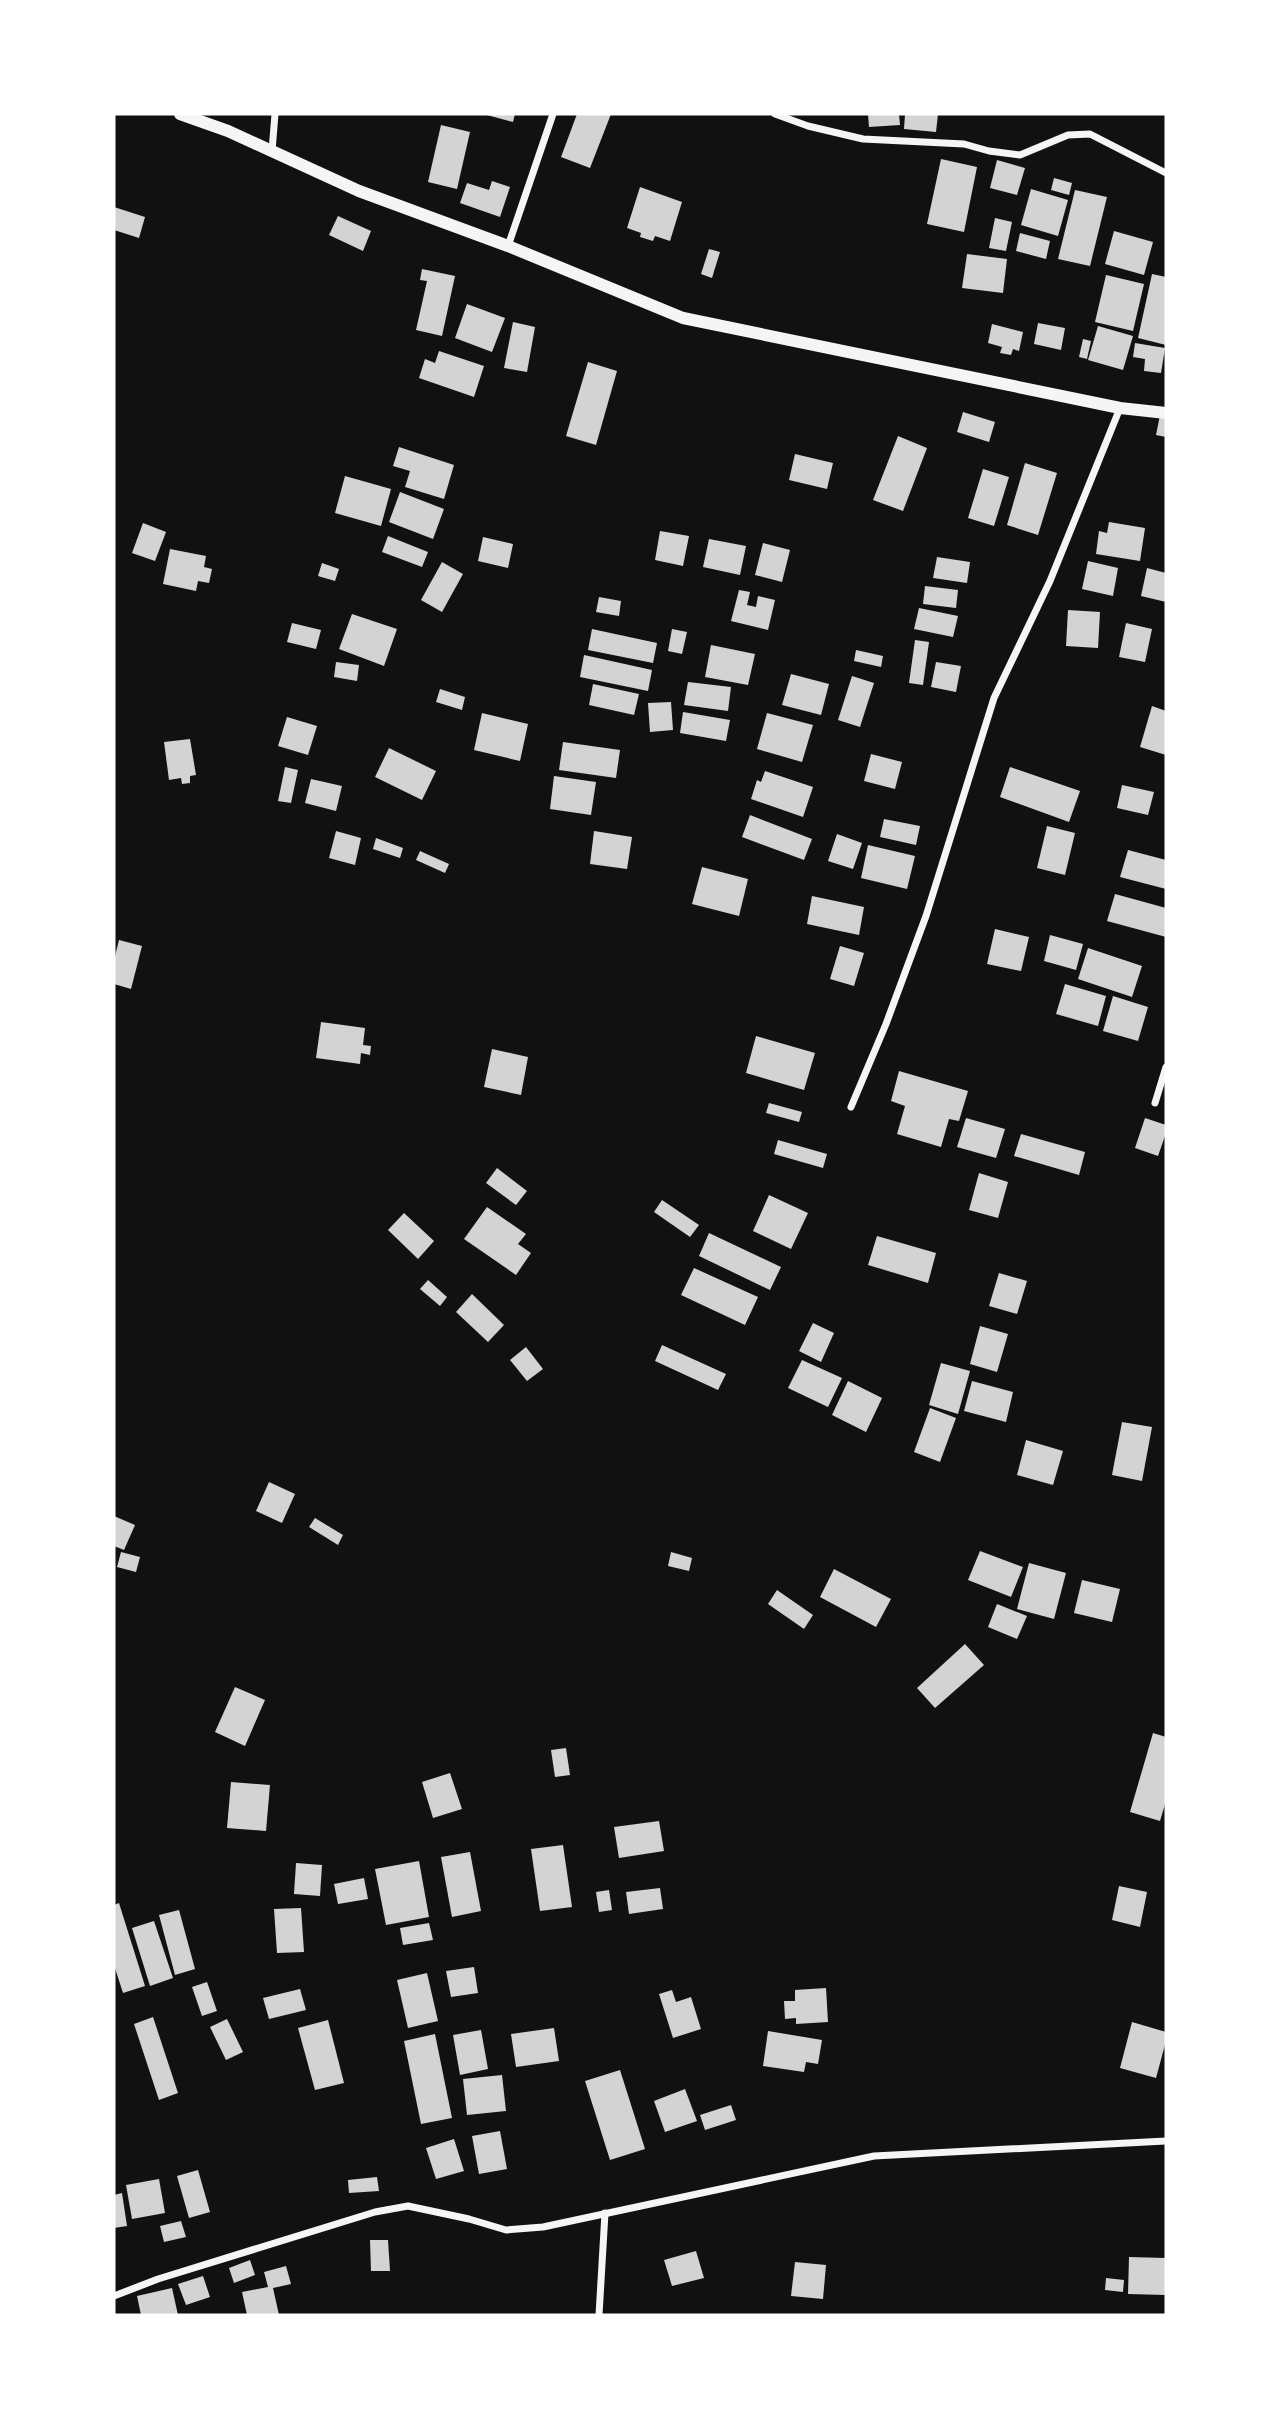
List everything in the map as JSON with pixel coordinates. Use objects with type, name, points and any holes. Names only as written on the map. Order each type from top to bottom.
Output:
[{"type":"street","points":[[180,114],[228,131],[359,191],[508,246],[683,318],[1120,408],[1166,413]]},
{"type":"street","points":[[272,151],[275,114]]},
{"type":"street","points":[[508,246],[553,114]]},
{"type":"street","points":[[775,114],[808,126],[863,139],[964,144],[1020,155],[1068,135],[1090,134],[1166,173]]},
{"type":"street","points":[[851,1107],[886,1024],[926,916],[994,698],[1050,581],[1120,408]]},
{"type":"street","points":[[1155,1103],[1166,1067]]},
{"type":"street","points":[[114,2296],[158,2279],[375,2212],[408,2206],[506,2230],[543,2227],[874,2156],[1166,2141]]},
{"type":"street","points":[[599,2315],[605,2213]]},
{"type":"building","points":[[483,114],[515,114],[513,122]]},
{"type":"building","points":[[577,114],[611,114],[590,168],[561,157]]},
{"type":"building","points":[[868,114],[899,114],[900,125],[869,127]]},
{"type":"building","points":[[905,114],[938,114],[936,132],[904,129]]},
{"type":"building","points":[[441,125],[470,132],[457,189],[428,182]]},
{"type":"building","points":[[941,159],[977,167],[964,232],[927,224]]},
{"type":"building","points":[[997,160],[1025,168],[1017,195],[990,188]]},
{"type":"building","points":[[1054,178],[1072,183],[1069,195],[1051,190]]},
{"type":"building","points":[[492,181],[510,187],[500,217],[460,203],[467,183],[489,190]]},
{"type":"building","points":[[640,187],[682,202],[670,241],[655,236],[653,241],[640,237],[641,233],[627,228]]},
{"type":"building","points":[[1031,189],[1068,200],[1058,236],[1021,225]]},
{"type":"building","points":[[1075,190],[1107,197],[1090,266],[1058,259]]},
{"type":"building","points":[[114,207],[145,217],[139,238],[114,230]]},
{"type":"building","points":[[338,216],[371,231],[363,251],[329,235]]},
{"type":"building","points":[[995,218],[1012,222],[1006,251],[989,248]]},
{"type":"building","points":[[1114,231],[1153,242],[1144,275],[1105,264]]},
{"type":"building","points":[[1020,233],[1050,241],[1046,259],[1016,251]]},
{"type":"building","points":[[709,249],[720,252],[712,278],[701,274]]},
{"type":"building","points":[[967,254],[1007,259],[1003,293],[962,288]]},
{"type":"building","points":[[422,269],[455,276],[442,336],[416,330],[427,281],[420,280]]},
{"type":"building","points":[[1152,274],[1166,277],[1166,345],[1138,338]]},
{"type":"building","points":[[1106,275],[1144,284],[1133,331],[1095,322]]},
{"type":"building","points":[[467,304],[505,318],[492,352],[455,338]]},
{"type":"building","points":[[513,322],[535,327],[527,372],[504,368]]},
{"type":"building","points":[[1038,323],[1065,328],[1061,350],[1034,344]]},
{"type":"building","points":[[992,324],[1023,332],[1019,351],[1013,349],[1011,355],[1000,353],[1002,347],[988,343]]},
{"type":"building","points":[[1098,326],[1133,336],[1123,370],[1088,360]]},
{"type":"building","points":[[1083,339],[1091,341],[1087,359],[1079,357]]},
{"type":"building","points":[[1135,343],[1165,348],[1161,373],[1144,371],[1145,359],[1133,357]]},
{"type":"building","points":[[439,351],[484,366],[474,397],[419,378],[425,359],[435,363]]},
{"type":"building","points":[[588,362],[617,371],[596,445],[566,436]]},
{"type":"building","points":[[963,412],[995,422],[989,442],[957,432]]},
{"type":"building","points":[[1160,415],[1166,416],[1166,437],[1156,435]]},
{"type":"building","points":[[898,436],[927,448],[903,511],[873,500]]},
{"type":"building","points":[[399,447],[454,465],[444,499],[405,487],[410,471],[393,466]]},
{"type":"building","points":[[795,454],[833,463],[827,489],[789,480]]},
{"type":"building","points":[[1025,463],[1057,473],[1038,535],[1007,525]]},
{"type":"building","points":[[983,469],[1009,477],[994,526],[968,518]]},
{"type":"building","points":[[345,476],[391,489],[381,526],[335,513]]},
{"type":"building","points":[[400,492],[444,509],[433,539],[389,522]]},
{"type":"building","points":[[1109,522],[1145,528],[1140,561],[1096,554],[1099,531],[1107,533]]},
{"type":"building","points":[[143,523],[166,532],[155,561],[132,553]]},
{"type":"building","points":[[660,531],[689,536],[683,566],[655,560]]},
{"type":"building","points":[[388,536],[428,552],[422,567],[382,552]]},
{"type":"building","points":[[483,537],[513,544],[508,568],[478,561]]},
{"type":"building","points":[[709,539],[746,546],[740,575],[703,567]]},
{"type":"building","points":[[763,543],[790,550],[782,582],[755,575]]},
{"type":"building","points":[[170,549],[206,556],[204,567],[212,569],[209,583],[198,581],[196,591],[163,584]]},
{"type":"building","points":[[937,557],[970,562],[967,583],[933,578]]},
{"type":"building","points":[[1088,561],[1118,568],[1113,596],[1082,589]]},
{"type":"building","points":[[442,562],[463,574],[442,612],[421,600]]},
{"type":"building","points":[[322,563],[339,569],[335,581],[318,576]]},
{"type":"building","points":[[1147,568],[1166,573],[1166,602],[1141,596]]},
{"type":"building","points":[[925,586],[958,590],[956,608],[923,604]]},
{"type":"building","points":[[739,590],[750,592],[747,605],[756,607],[758,596],[775,600],[768,630],[731,621]]},
{"type":"building","points":[[599,597],[621,601],[619,616],[596,612]]},
{"type":"building","points":[[919,608],[958,616],[953,637],[914,629]]},
{"type":"building","points":[[1068,610],[1100,612],[1098,648],[1066,646]]},
{"type":"building","points":[[352,614],[397,629],[384,666],[339,649]]},
{"type":"building","points":[[292,623],[321,630],[316,649],[287,642]]},
{"type":"building","points":[[1126,623],[1152,629],[1145,662],[1119,657]]},
{"type":"building","points":[[592,629],[657,643],[653,663],[588,650]]},
{"type":"building","points":[[672,629],[687,632],[682,654],[668,651]]},
{"type":"building","points":[[915,640],[929,642],[923,685],[909,683]]},
{"type":"building","points":[[711,645],[755,654],[748,685],[705,677]]},
{"type":"building","points":[[856,650],[883,656],[881,667],[854,661]]},
{"type":"building","points":[[584,655],[652,670],[648,691],[580,677]]},
{"type":"building","points":[[336,662],[359,665],[357,681],[334,677]]},
{"type":"building","points":[[936,662],[961,666],[956,692],[931,687]]},
{"type":"building","points":[[791,674],[829,684],[821,715],[782,705]]},
{"type":"building","points":[[852,676],[874,683],[860,727],[838,720]]},
{"type":"building","points":[[688,682],[731,687],[728,711],[684,705]]},
{"type":"building","points":[[593,684],[639,694],[634,715],[589,705]]},
{"type":"building","points":[[440,689],[465,697],[462,710],[436,702]]},
{"type":"building","points":[[671,702],[673,730],[650,732],[648,703]]},
{"type":"building","points":[[1152,706],[1166,711],[1166,755],[1140,747]]},
{"type":"building","points":[[683,712],[730,720],[726,741],[680,733]]},
{"type":"building","points":[[482,713],[528,724],[520,761],[474,750]]},
{"type":"building","points":[[767,713],[813,725],[802,762],[757,749]]},
{"type":"building","points":[[287,717],[317,726],[308,755],[278,746]]},
{"type":"building","points":[[190,739],[196,775],[190,776],[190,783],[182,784],[181,778],[169,780],[164,742]]},
{"type":"building","points":[[563,742],[620,750],[616,778],[559,770]]},
{"type":"building","points":[[389,748],[436,771],[422,800],[375,777]]},
{"type":"building","points":[[871,754],[902,762],[895,789],[864,781]]},
{"type":"building","points":[[285,767],[298,770],[291,803],[278,801]]},
{"type":"building","points":[[1010,767],[1080,791],[1069,822],[1000,797]]},
{"type":"building","points":[[765,771],[813,787],[803,817],[751,799],[757,780],[761,782]]},
{"type":"building","points":[[554,776],[596,782],[591,815],[550,809]]},
{"type":"building","points":[[311,779],[342,786],[336,811],[305,803]]},
{"type":"building","points":[[1122,785],[1154,792],[1148,815],[1117,808]]},
{"type":"building","points":[[750,815],[812,839],[804,860],[742,837]]},
{"type":"building","points":[[884,819],[920,826],[916,845],[880,837]]},
{"type":"building","points":[[1047,826],[1075,833],[1065,875],[1037,868]]},
{"type":"building","points":[[336,831],[361,838],[355,865],[329,858]]},
{"type":"building","points":[[594,831],[632,837],[627,869],[590,864]]},
{"type":"building","points":[[837,834],[862,843],[853,869],[828,861]]},
{"type":"building","points":[[376,838],[403,848],[400,858],[373,849]]},
{"type":"building","points":[[868,845],[915,856],[907,889],[861,878]]},
{"type":"building","points":[[1128,850],[1166,860],[1166,889],[1120,877]]},
{"type":"building","points":[[420,851],[449,864],[445,873],[416,860]]},
{"type":"building","points":[[702,867],[748,879],[739,916],[692,904]]},
{"type":"building","points":[[1115,894],[1166,908],[1166,937],[1107,921]]},
{"type":"building","points":[[812,896],[864,907],[859,935],[807,924]]},
{"type":"building","points":[[995,929],[1029,937],[1021,971],[987,964]]},
{"type":"building","points":[[1050,935],[1083,944],[1076,970],[1044,961]]},
{"type":"building","points":[[119,940],[142,946],[131,989],[114,984],[114,960]]},
{"type":"building","points":[[840,946],[864,953],[854,986],[830,979]]},
{"type":"building","points":[[1088,948],[1142,966],[1132,997],[1078,979]]},
{"type":"building","points":[[1065,984],[1106,996],[1098,1026],[1056,1014]]},
{"type":"building","points":[[1113,996],[1148,1007],[1138,1041],[1103,1031]]},
{"type":"building","points":[[321,1022],[365,1028],[363,1045],[371,1046],[370,1055],[361,1053],[360,1064],[316,1058]]},
{"type":"building","points":[[756,1036],[815,1053],[804,1090],[746,1073]]},
{"type":"building","points":[[492,1049],[528,1057],[521,1095],[484,1087]]},
{"type":"building","points":[[899,1071],[968,1091],[959,1121],[949,1119],[941,1147],[897,1134],[905,1106],[891,1101]]},
{"type":"building","points":[[769,1103],[802,1112],[799,1122],[766,1113]]},
{"type":"building","points":[[966,1118],[1005,1129],[996,1158],[957,1147]]},
{"type":"building","points":[[1145,1118],[1166,1125],[1158,1156],[1135,1148]]},
{"type":"building","points":[[1021,1134],[1085,1152],[1079,1175],[1014,1156]]},
{"type":"building","points":[[778,1140],[827,1154],[823,1168],[774,1154]]},
{"type":"building","points":[[497,1168],[527,1191],[516,1205],[486,1183]]},
{"type":"building","points":[[979,1173],[1008,1182],[998,1218],[969,1210]]},
{"type":"building","points":[[769,1195],[808,1213],[791,1249],[753,1231]]},
{"type":"building","points":[[662,1200],[699,1225],[690,1237],[654,1212]]},
{"type":"building","points":[[487,1207],[526,1234],[518,1244],[531,1253],[516,1275],[464,1239]]},
{"type":"building","points":[[404,1213],[434,1241],[418,1259],[388,1230]]},
{"type":"building","points":[[709,1233],[781,1267],[770,1290],[699,1256]]},
{"type":"building","points":[[877,1236],[936,1253],[928,1283],[868,1265]]},
{"type":"building","points":[[694,1268],[758,1297],[745,1325],[681,1295]]},
{"type":"building","points":[[999,1273],[1027,1281],[1017,1314],[989,1306]]},
{"type":"building","points":[[428,1280],[447,1297],[440,1306],[420,1289]]},
{"type":"building","points":[[472,1294],[504,1325],[488,1342],[456,1312]]},
{"type":"building","points":[[813,1323],[834,1333],[821,1362],[799,1351]]},
{"type":"building","points":[[980,1326],[1008,1334],[997,1372],[970,1364]]},
{"type":"building","points":[[662,1345],[726,1374],[718,1390],[655,1361]]},
{"type":"building","points":[[526,1347],[543,1369],[527,1381],[510,1360]]},
{"type":"building","points":[[802,1360],[842,1378],[828,1407],[788,1388]]},
{"type":"building","points":[[941,1363],[970,1371],[958,1414],[929,1405]]},
{"type":"building","points":[[848,1381],[882,1398],[866,1432],[832,1415]]},
{"type":"building","points":[[972,1381],[1013,1392],[1006,1422],[964,1411]]},
{"type":"building","points":[[930,1408],[956,1418],[940,1462],[914,1452]]},
{"type":"building","points":[[1122,1422],[1152,1427],[1142,1481],[1112,1475]]},
{"type":"building","points":[[1026,1440],[1063,1451],[1053,1485],[1017,1475]]},
{"type":"building","points":[[269,1482],[295,1494],[282,1523],[256,1511]]},
{"type":"building","points":[[114,1516],[135,1525],[124,1550],[114,1546]]},
{"type":"building","points":[[315,1518],[343,1535],[338,1545],[309,1527]]},
{"type":"building","points":[[980,1551],[1023,1567],[1011,1597],[968,1580]]},
{"type":"building","points":[[121,1552],[140,1557],[136,1572],[117,1567]]},
{"type":"building","points":[[671,1552],[692,1558],[689,1571],[668,1566]]},
{"type":"building","points":[[1029,1563],[1066,1573],[1054,1619],[1017,1609]]},
{"type":"building","points":[[834,1569],[891,1599],[876,1627],[820,1597]]},
{"type":"building","points":[[1082,1580],[1120,1589],[1112,1622],[1074,1613]]},
{"type":"building","points":[[777,1590],[813,1615],[804,1629],[768,1604]]},
{"type":"building","points":[[997,1604],[1027,1616],[1017,1639],[988,1627]]},
{"type":"building","points":[[965,1644],[984,1665],[935,1708],[917,1688]]},
{"type":"building","points":[[235,1687],[265,1700],[245,1746],[215,1732]]},
{"type":"building","points":[[1153,1733],[1166,1737],[1166,1801],[1160,1821],[1130,1812]]},
{"type":"building","points":[[566,1748],[570,1775],[555,1777],[551,1750]]},
{"type":"building","points":[[450,1773],[462,1809],[433,1818],[422,1782]]},
{"type":"building","points":[[231,1782],[270,1785],[266,1831],[227,1828]]},
{"type":"building","points":[[659,1821],[664,1851],[619,1858],[614,1827]]},
{"type":"building","points":[[563,1845],[572,1907],[540,1911],[531,1849]]},
{"type":"building","points":[[470,1852],[481,1911],[452,1917],[441,1857]]},
{"type":"building","points":[[419,1861],[429,1917],[386,1925],[375,1869]]},
{"type":"building","points":[[296,1863],[322,1865],[320,1896],[294,1894]]},
{"type":"building","points":[[364,1878],[368,1899],[338,1904],[334,1884]]},
{"type":"building","points":[[1119,1886],[1147,1892],[1140,1927],[1112,1920]]},
{"type":"building","points":[[660,1888],[663,1909],[629,1914],[626,1892]]},
{"type":"building","points":[[609,1890],[612,1910],[599,1912],[596,1892]]},
{"type":"building","points":[[119,1903],[145,1986],[123,1993],[114,1965],[114,1905]]},
{"type":"building","points":[[301,1908],[304,1952],[277,1953],[274,1909]]},
{"type":"building","points":[[179,1910],[195,1969],[175,1975],[159,1915]]},
{"type":"building","points":[[154,1921],[173,1978],[150,1986],[132,1928]]},
{"type":"building","points":[[429,1923],[433,1940],[403,1945],[400,1928]]},
{"type":"building","points":[[474,1967],[478,1993],[451,1997],[446,1971]]},
{"type":"building","points":[[427,1973],[438,2021],[408,2028],[397,1980]]},
{"type":"building","points":[[207,1982],[217,2011],[202,2016],[192,1987]]},
{"type":"building","points":[[826,1988],[828,2022],[796,2024],[796,2018],[785,2019],[784,2001],[795,2001],[795,1990]]},
{"type":"building","points":[[300,1989],[306,2010],[269,2019],[263,1998]]},
{"type":"building","points":[[672,1990],[676,2002],[691,1997],[701,2029],[673,2038],[659,1994]]},
{"type":"building","points":[[153,2017],[178,2093],[159,2100],[134,2024]]},
{"type":"building","points":[[227,2019],[243,2052],[226,2060],[210,2027]]},
{"type":"building","points":[[328,2020],[344,2083],[315,2090],[298,2028]]},
{"type":"building","points":[[1132,2022],[1166,2032],[1156,2078],[1120,2068]]},
{"type":"building","points":[[554,2028],[559,2061],[516,2067],[511,2034]]},
{"type":"building","points":[[481,2030],[488,2069],[460,2075],[453,2035]]},
{"type":"building","points":[[768,2031],[822,2040],[818,2064],[806,2062],[804,2072],[763,2066]]},
{"type":"building","points":[[435,2034],[452,2118],[421,2124],[404,2041]]},
{"type":"building","points":[[620,2070],[645,2149],[610,2160],[585,2081]]},
{"type":"building","points":[[502,2075],[506,2111],[467,2115],[463,2079]]},
{"type":"building","points":[[685,2089],[697,2121],[665,2132],[654,2101]]},
{"type":"building","points":[[731,2105],[736,2120],[705,2130],[700,2115]]},
{"type":"building","points":[[500,2131],[507,2169],[479,2174],[472,2136]]},
{"type":"building","points":[[454,2139],[464,2171],[436,2179],[426,2148]]},
{"type":"building","points":[[198,2170],[210,2212],[189,2218],[177,2176]]},
{"type":"building","points":[[377,2177],[379,2191],[349,2193],[348,2180]]},
{"type":"building","points":[[159,2179],[165,2213],[132,2219],[126,2185]]},
{"type":"building","points":[[122,2193],[127,2226],[114,2228],[114,2195]]},
{"type":"building","points":[[181,2221],[186,2237],[164,2242],[160,2226]]},
{"type":"building","points":[[370,2240],[388,2240],[390,2271],[371,2271]]},
{"type":"building","points":[[696,2251],[704,2278],[672,2286],[664,2260]]},
{"type":"building","points":[[1129,2257],[1166,2258],[1166,2295],[1128,2294]]},
{"type":"building","points":[[250,2260],[255,2275],[234,2283],[229,2268]]},
{"type":"building","points":[[795,2262],[826,2265],[823,2299],[791,2296]]},
{"type":"building","points":[[286,2266],[291,2284],[273,2288],[279,2315],[247,2315],[242,2292],[268,2287],[264,2272]]},
{"type":"building","points":[[203,2276],[210,2297],[186,2305],[178,2284]]},
{"type":"building","points":[[1106,2278],[1124,2280],[1123,2292],[1105,2290]]},
{"type":"building","points":[[172,2288],[178,2315],[141,2315],[137,2296]]}]
